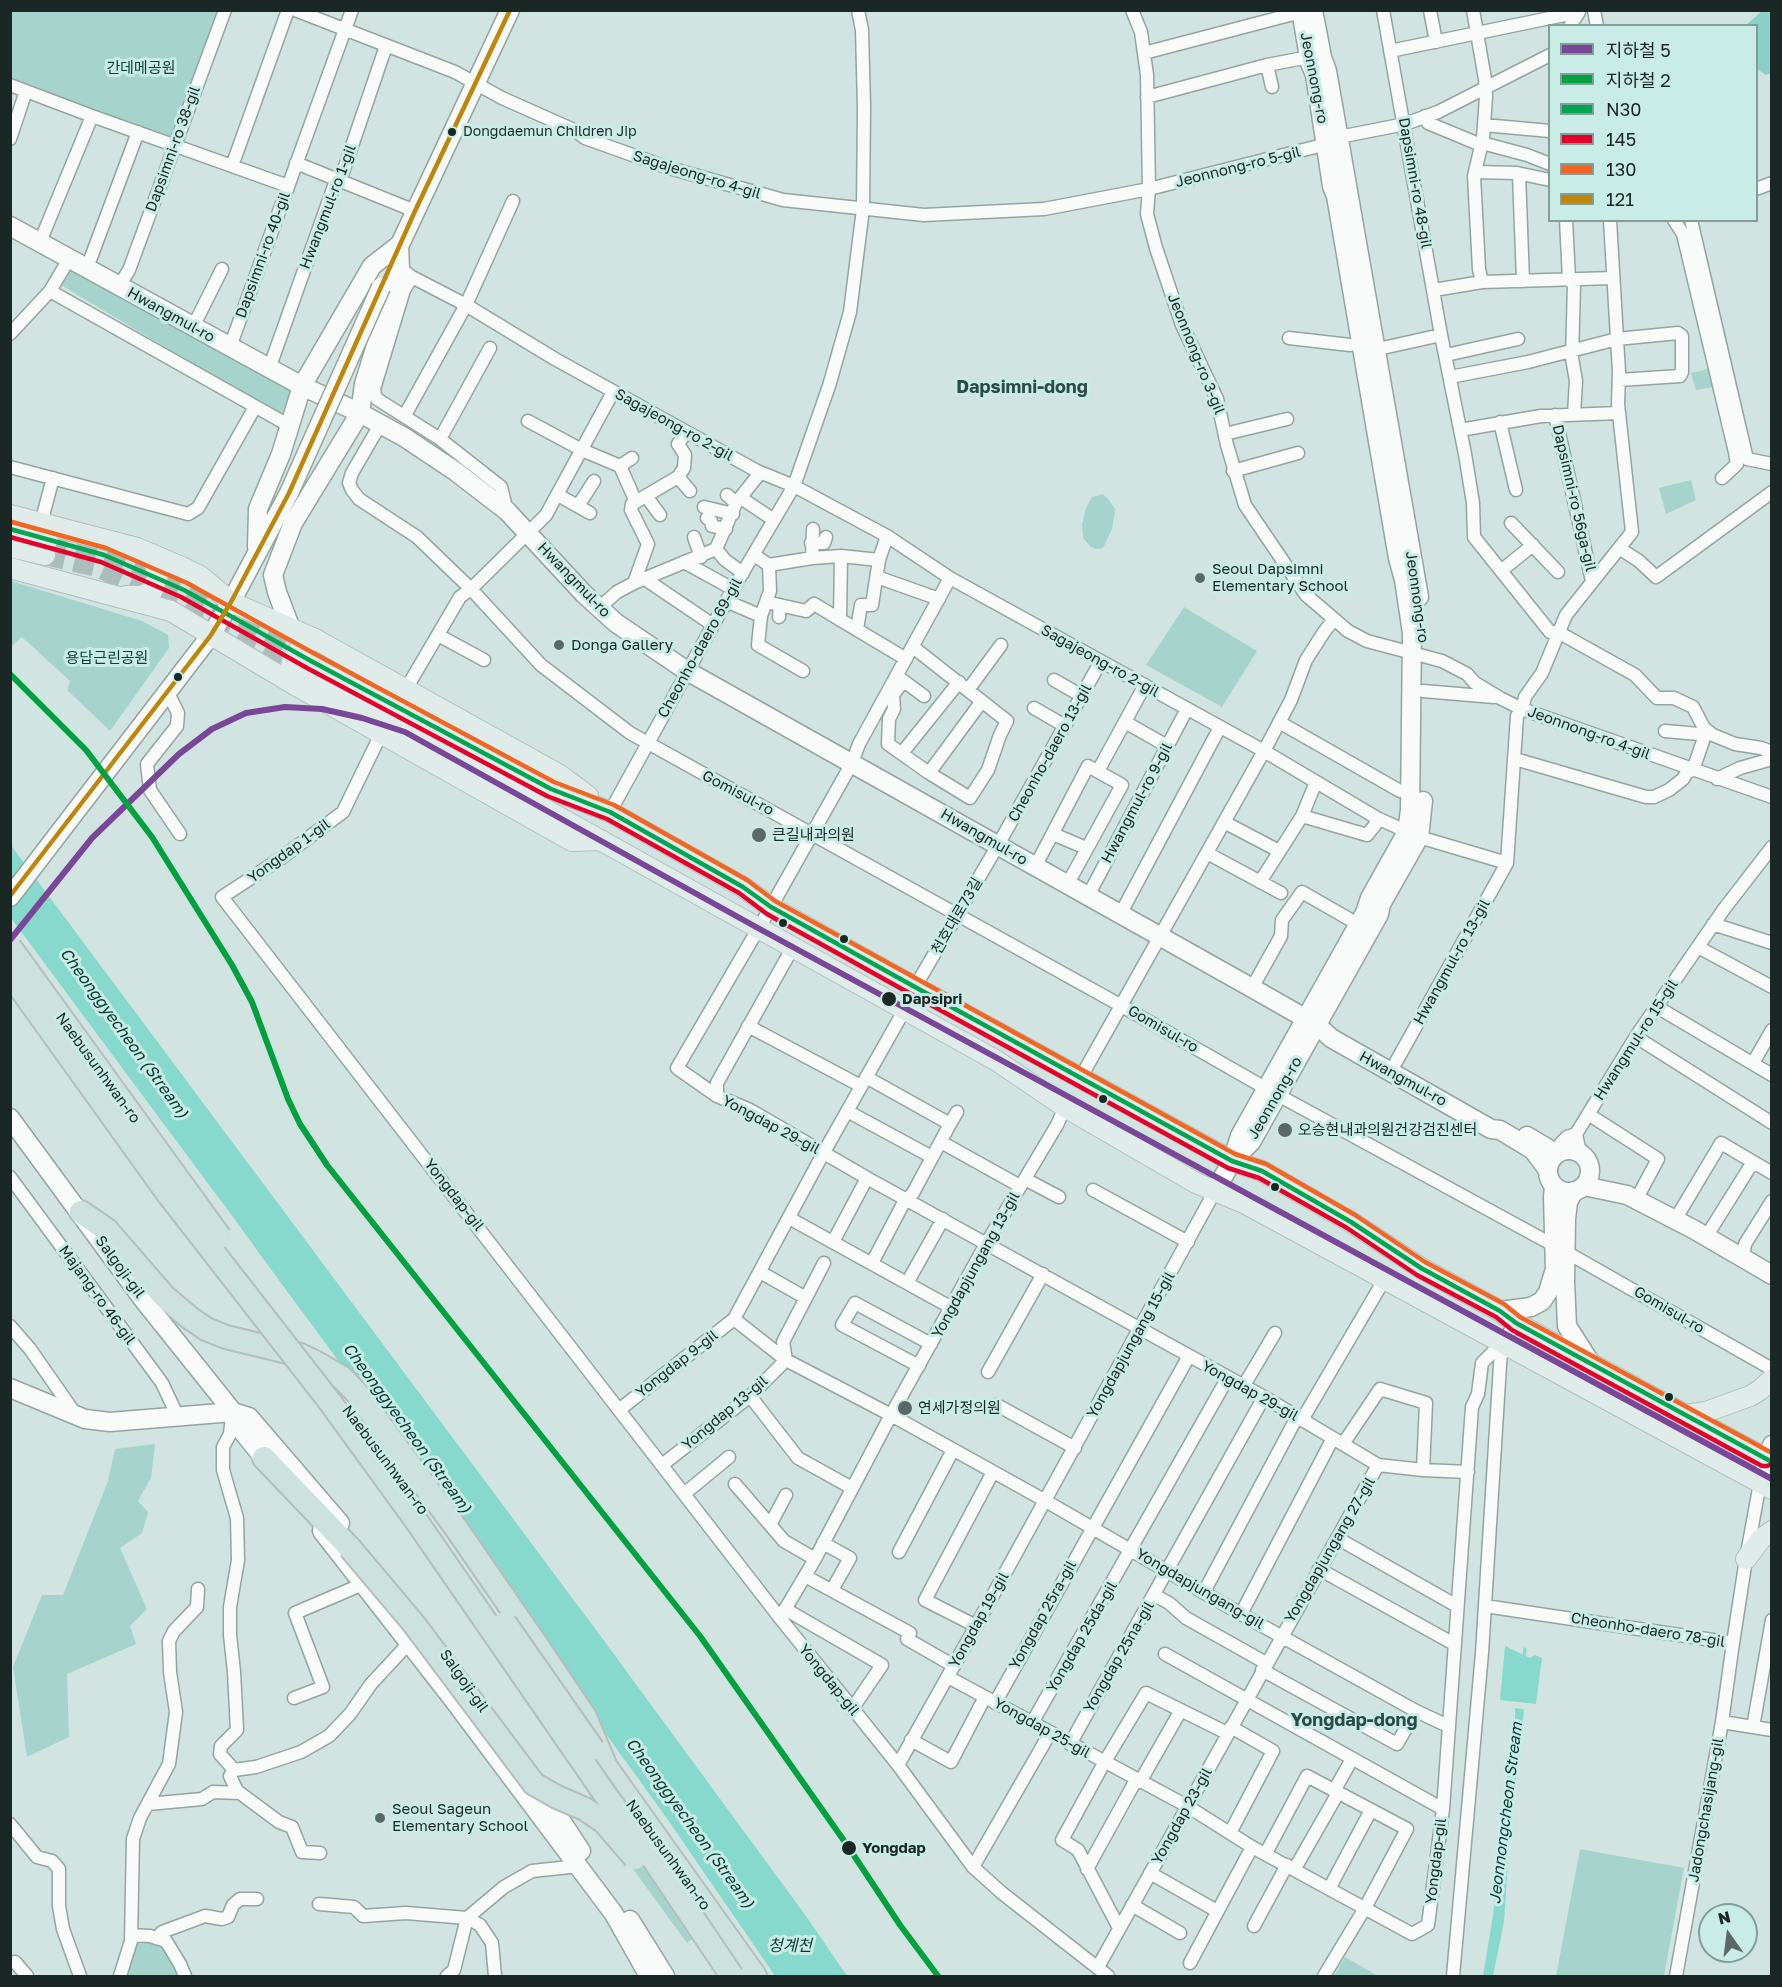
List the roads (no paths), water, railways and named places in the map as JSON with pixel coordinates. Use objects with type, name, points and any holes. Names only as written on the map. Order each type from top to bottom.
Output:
[{"type":"highway","name":"Naebusunhwan-ro","points":[[10,947],[490,1602],[755,1977]]},
{"type":"highway","name":"Naebusunhwan-ro","points":[[10,974],[168,1194],[330,1402],[415,1519],[603,1791],[648,1851],[732,1977]]},
{"type":"highway","points":[[81,1212],[107,1230],[164,1296],[180,1311],[207,1329],[238,1341],[283,1351],[315,1362],[341,1377],[357,1393],[474,1554],[585,1717],[606,1767]]},
{"type":"highway","points":[[264,1458],[350,1548],[414,1624],[534,1784],[585,1809],[604,1822],[732,1977]]},
{"type":"main road","points":[[10,897],[211,634],[231,602],[289,493],[399,245],[510,10]]},
{"type":"main road","name":"Jeonnong-ro","points":[[1305,11],[1309,57],[1333,141]]},
{"type":"main road","name":"Jeonnong-ro","points":[[1232,1161],[1240,1136],[1272,1092],[1413,834],[1424,767],[1422,755],[1423,691],[1364,364],[1364,349],[1336,196],[1332,186],[1333,141],[1305,11]]},
{"type":"main road","name":"Hwangmul-ro","points":[[10,226],[269,369],[381,423],[455,471],[507,512],[599,608],[634,636],[687,671],[1312,1022],[1331,1038],[1491,1129],[1500,1130],[1533,1150],[1551,1178]]},
{"type":"main road","points":[[291,629],[273,575],[293,523],[360,413],[364,384],[406,272],[399,245]]},
{"type":"main road","points":[[257,552],[258,509],[271,482],[302,386],[372,266],[399,245]]},
{"type":"main road","points":[[10,515],[44,539]]},
{"type":"main road","points":[[257,552],[293,523]]},
{"type":"main road","points":[[10,529],[44,539],[152,554],[200,576],[231,602],[315,639],[560,775],[610,812],[743,887],[771,907],[1232,1161],[1262,1171],[1508,1317],[1686,1415],[1770,1456]]},
{"type":"main road","points":[[10,547],[44,539]]},
{"type":"main road","points":[[117,596],[140,596],[152,592],[158,575],[152,554]]},
{"type":"main road","points":[[10,568],[171,610],[211,634],[303,673],[551,789],[610,812]]},
{"type":"main road","points":[[315,639],[302,646],[292,661],[290,675],[303,673],[997,1061],[1065,1107],[1196,1183],[1244,1203],[1766,1486]]},
{"type":"main road","name":"Jeonnong-ro","points":[[1413,834],[1412,771],[1409,756],[1417,653]]},
{"type":"main road","points":[[303,673],[381,734],[572,841],[602,840]]},
{"type":"main road","name":"Hwangmul-ro","points":[[1312,1022],[1336,1028],[1534,1140],[1565,1144]]},
{"type":"main road","name":"Salgoji-gil","points":[[10,1118],[145,1302],[233,1412],[238,1426],[409,1643],[550,1802],[585,1858],[623,1908],[665,1977]]},
{"type":"main road","points":[[1590,1362],[1567,1326],[1552,1197],[1551,1160],[1565,1144],[1570,1150],[1621,1186],[1632,1198]]},
{"type":"main road","points":[[1508,1317],[1542,1301],[1548,1292],[1560,1259],[1568,1202],[1584,1189],[1590,1177],[1585,1159]]},
{"type":"main road","name":"Yongdapjungang 15-gil","points":[[1215,1191],[1232,1161]]},
{"type":"main road","points":[[1551,1178],[1563,1191],[1584,1189],[1632,1198],[1772,1275]]},
{"type":"main road","points":[[1686,1415],[1706,1412],[1750,1396],[1772,1379]]},
{"type":"main road","points":[[10,1388],[76,1416],[110,1422],[233,1412]]},
{"type":"main road","name":"Salgoji-gil","points":[[233,1412],[249,1417],[417,1614],[444,1653],[486,1728],[614,1914],[646,1974]]},
{"type":"main road","name":"Cheonho-daero 78-gil","points":[[1766,1486],[1770,1456]]},
{"type":"main road","points":[[1746,1558],[1761,1539],[1772,1531]]},
{"type":"main road","points":[[409,1643],[423,1640],[444,1653]]},
{"type":"street","name":"Dapsimni-ro 38-gil","points":[[119,286],[129,270],[225,10]]},
{"type":"street","points":[[232,166],[288,10]]},
{"type":"street","name":"Sagajeong-ro 4-gil","points":[[295,10],[455,72],[502,98],[574,130],[585,138],[666,167],[783,200],[924,215],[1044,209],[1149,189]]},
{"type":"street","name":"Dapsimni-ro 40-gil","points":[[230,347],[352,10]]},
{"type":"street","points":[[794,486],[829,386],[850,312],[863,209],[864,107],[862,30],[858,10]]},
{"type":"street","name":"Jeonnong-ro 3-gil","points":[[1132,10],[1141,32],[1144,53],[1147,97],[1148,213],[1156,248],[1182,325],[1217,399],[1233,471],[1245,505],[1306,595],[1348,631],[1367,641],[1399,651],[1417,653]]},
{"type":"street","name":"Dapsimni-ro 48-gil","points":[[1383,10],[1473,503],[1474,537],[1550,632],[1558,632]]},
{"type":"street","points":[[1430,10],[1436,42]]},
{"type":"street","points":[[1473,10],[1486,88],[1482,144],[1475,172],[1479,269],[1482,282]]},
{"type":"street","name":"Jeonnong-ro","points":[[1144,53],[1305,11]]},
{"type":"street","points":[[1390,51],[1579,11]]},
{"type":"street","points":[[1571,24],[1579,11]]},
{"type":"street","name":"Hwangmul-ro 1-gil","points":[[269,369],[334,186],[340,181],[386,46]]},
{"type":"street","name":"Jeonnong-ro","points":[[1333,141],[1405,124],[1438,112],[1548,56]]},
{"type":"street","points":[[1147,97],[1267,65],[1309,57]]},
{"type":"street","points":[[1267,65],[1272,87]]},
{"type":"street","points":[[10,85],[288,186]]},
{"type":"street","points":[[10,140],[26,91]]},
{"type":"street","points":[[40,242],[92,116]]},
{"type":"street","points":[[1425,116],[1428,123],[1482,144],[1527,155],[1548,163]]},
{"type":"street","points":[[1484,125],[1548,131]]},
{"type":"street","points":[[87,268],[138,132]]},
{"type":"street","name":"Jeonnong-ro 5-gil","points":[[1149,189],[1333,141]]},
{"type":"street","points":[[296,163],[415,211]]},
{"type":"street","points":[[1475,172],[1519,174],[1548,180]]},
{"type":"street","points":[[1519,174],[1522,280]]},
{"type":"street","points":[[405,415],[466,305],[513,201]]},
{"type":"street","points":[[1566,222],[1569,279],[1574,285],[1573,352],[1576,381],[1574,414]]},
{"type":"street","points":[[1508,863],[1516,716],[1522,709],[1525,697],[1542,673],[1566,615],[1632,532],[1619,413],[1610,222]]},
{"type":"street","points":[[1675,222],[1683,234],[1735,452],[1737,464],[1722,478]]},
{"type":"street","points":[[1691,222],[1747,459],[1772,465]]},
{"type":"street","points":[[10,334],[50,291],[69,259]]},
{"type":"street","points":[[193,327],[222,269]]},
{"type":"street","points":[[406,272],[404,290],[374,389],[377,399],[440,438],[501,487],[507,512]]},
{"type":"street","name":"Sagajeong-ro 2-gil","points":[[406,272],[613,392],[760,473],[794,486],[887,536],[950,578],[1264,751],[1377,818],[1413,834],[1508,863]]},
{"type":"street","points":[[1434,290],[1482,282],[1613,278]]},
{"type":"street","points":[[50,291],[290,426]]},
{"type":"street","points":[[1450,377],[1573,352],[1617,339],[1678,333],[1682,336],[1680,376],[1619,380]]},
{"type":"street","points":[[1289,338],[1364,349],[1441,334]]},
{"type":"street","points":[[1446,355],[1518,339]]},
{"type":"street","points":[[440,438],[490,348]]},
{"type":"street","points":[[406,689],[460,597],[471,589],[546,515],[613,392]]},
{"type":"street","points":[[10,467],[177,513],[188,514],[198,508],[255,407]]},
{"type":"street","points":[[1460,430],[1556,415],[1619,413]]},
{"type":"street","name":"Dapsimni-ro 56ga-gil","points":[[1556,415],[1592,581]]},
{"type":"street","name":"Jeonnong-ro 3-gil","points":[[1225,434],[1287,419]]},
{"type":"street","points":[[528,421],[582,450],[620,466],[641,499],[660,514]]},
{"type":"street","points":[[1500,422],[1516,490]]},
{"type":"street","name":"Gomisul-ro","points":[[381,423],[352,473],[350,483],[359,499],[417,537],[471,589],[541,664],[630,733],[1120,1005],[1560,1259],[1772,1369]]},
{"type":"street","points":[[640,581],[648,544],[631,510],[632,504],[678,477],[684,468],[685,455],[673,442],[686,432]]},
{"type":"street","points":[[1233,471],[1298,453]]},
{"type":"street","points":[[620,466],[632,458]]},
{"type":"street","points":[[599,608],[617,592],[716,549],[726,529],[734,503],[760,473]]},
{"type":"street","points":[[678,477],[690,491]]},
{"type":"street","points":[[44,539],[53,478]]},
{"type":"street","points":[[578,506],[594,481]]},
{"type":"street","name":"Cheonho-daero 69-gil","points":[[610,812],[726,601],[794,486]]},
{"type":"street","points":[[1619,548],[1639,561],[1656,577],[1772,492]]},
{"type":"street","points":[[558,495],[590,513]]},
{"type":"street","points":[[726,529],[712,526],[706,512],[734,503],[774,520]]},
{"type":"street","points":[[1511,523],[1558,572]]},
{"type":"street","points":[[812,558],[813,529]]},
{"type":"street","points":[[857,629],[861,605],[872,605],[879,560],[887,536]]},
{"type":"street","points":[[694,537],[701,557]]},
{"type":"street","points":[[811,543],[824,543],[826,537]]},
{"type":"street","points":[[1502,570],[1533,545]]},
{"type":"street","points":[[716,549],[725,560],[743,573]]},
{"type":"street","points":[[754,555],[769,565],[841,556],[879,560]]},
{"type":"street","points":[[840,620],[841,556]]},
{"type":"street","points":[[684,562],[733,589]]},
{"type":"street","points":[[769,565],[770,591],[762,616],[758,645],[803,671]]},
{"type":"street","points":[[877,578],[939,599]]},
{"type":"street","points":[[913,647],[1007,721],[987,770],[970,798],[888,744],[889,719],[894,709],[893,695],[906,659],[950,578]]},
{"type":"street","points":[[640,581],[713,625]]},
{"type":"street","points":[[726,601],[762,616]]},
{"type":"street","points":[[766,602],[780,611],[806,611],[814,604],[906,659]]},
{"type":"street","points":[[1081,1077],[1264,751],[1291,700],[1306,660],[1334,619]]},
{"type":"street","points":[[1558,632],[1635,675],[1657,698],[1674,698],[1693,708],[1704,728],[1713,735],[1735,744],[1772,752]]},
{"type":"street","points":[[438,635],[484,660]]},
{"type":"street","points":[[902,753],[1001,645]]},
{"type":"street","name":"Jeonnong-ro 4-gil","points":[[1417,653],[1442,661],[1467,674],[1500,698],[1522,709],[1772,797]]},
{"type":"street","name":"Cheonho-daero 13-gil","points":[[998,845],[1101,661]]},
{"type":"street","points":[[900,678],[924,696]]},
{"type":"street","points":[[759,928],[852,763],[859,744],[900,678]]},
{"type":"street","points":[[1054,680],[1082,696]]},
{"type":"street","points":[[1098,771],[1145,685]]},
{"type":"street","points":[[167,691],[178,713],[177,726],[147,764],[150,790],[180,834]]},
{"type":"street","points":[[1423,691],[1500,698]]},
{"type":"street","points":[[929,773],[982,701]]},
{"type":"street","points":[[1034,708],[1065,726]]},
{"type":"street","name":"Hwangmul-ro 9-gil","points":[[1088,896],[1187,709]]},
{"type":"street","points":[[1125,722],[1167,746]]},
{"type":"street","points":[[1279,722],[1400,791]]},
{"type":"street","points":[[1121,914],[1220,727]]},
{"type":"street","points":[[1665,730],[1699,734],[1704,728]]},
{"type":"street","points":[[1515,759],[1646,797],[1654,797],[1669,790],[1683,779],[1687,772],[1693,770],[1704,738],[1704,728]]},
{"type":"street","name":"Yongdap 1-gil","points":[[222,897],[280,859],[343,812],[381,734]]},
{"type":"street","points":[[1717,779],[1740,768],[1772,759]]},
{"type":"street","points":[[1035,867],[1088,766],[1098,771],[1122,785],[1067,885]]},
{"type":"street","points":[[1260,882],[1302,816],[1316,782]]},
{"type":"street","points":[[1302,816],[1366,835],[1375,825],[1377,818]]},
{"type":"street","points":[[1224,822],[1279,851]]},
{"type":"street","points":[[1053,834],[1086,848]]},
{"type":"street","name":"천호대로73길","points":[[915,987],[998,845]]},
{"type":"street","points":[[1207,853],[1281,893]]},
{"type":"street","name":"Hwangmul-ro 15-gil","points":[[1565,1144],[1588,1114],[1636,1037],[1713,924],[1769,855]]},
{"type":"street","name":"Hwangmul-ro 13-gil","points":[[1396,1062],[1508,863]]},
{"type":"street","points":[[1252,988],[1281,936],[1282,920],[1302,892],[1349,919]]},
{"type":"street","name":"Yongdap-gil","points":[[222,897],[684,1494],[783,1614],[852,1709],[973,1867],[1002,1893],[1108,1977]]},
{"type":"street","points":[[1713,924],[1772,943]]},
{"type":"street","name":"Yongdap 29-gil","points":[[759,928],[677,1068],[717,1096],[750,1110],[867,1178],[1263,1397],[1378,1465],[1468,1472]]},
{"type":"street","points":[[717,1096],[717,1083],[793,947]]},
{"type":"street","points":[[1698,947],[1772,987]]},
{"type":"street","points":[[1657,1006],[1772,1075]]},
{"type":"street","points":[[734,1319],[904,1009]]},
{"type":"street","points":[[748,1026],[950,1124]]},
{"type":"street","points":[[1753,1063],[1772,1030]]},
{"type":"street","points":[[1636,1037],[1772,1123]]},
{"type":"street","name":"Yongdapjungang 13-gil","points":[[783,1614],[986,1244],[1065,1107]]},
{"type":"street","points":[[847,1111],[932,1157]]},
{"type":"street","points":[[872,1263],[903,1204],[908,1200],[957,1112]]},
{"type":"street","points":[[1588,1114],[1658,1160],[1632,1198]]},
{"type":"street","name":"Yongdapjungang 13-gil","points":[[941,1142],[1023,1183]]},
{"type":"street","points":[[1675,1220],[1721,1143],[1772,1173]]},
{"type":"street","points":[[1706,1237],[1754,1162]]},
{"type":"street","name":"Majang-ro 46-gil","points":[[10,1177],[162,1383],[178,1417]]},
{"type":"street","points":[[833,1242],[867,1178]]},
{"type":"street","points":[[1023,1183],[1059,1197]]},
{"type":"street","points":[[1093,1190],[1188,1242]]},
{"type":"street","name":"Yongdapjungang 15-gil","points":[[1044,1500],[1075,1448],[1215,1191]]},
{"type":"street","points":[[1743,1259],[1744,1244],[1772,1201]]},
{"type":"street","points":[[789,1218],[952,1308]]},
{"type":"street","points":[[907,1283],[943,1220]]},
{"type":"street","points":[[786,1360],[783,1342],[824,1263]]},
{"type":"street","points":[[760,1272],[806,1298]]},
{"type":"street","points":[[988,1372],[1043,1274]]},
{"type":"street","points":[[1204,1592],[1299,1418],[1384,1280]]},
{"type":"street","name":"Yongdapjungang 13-gil","points":[[919,1366],[842,1325],[855,1303],[931,1344]]},
{"type":"street","points":[[1453,1977],[1485,1606],[1502,1343],[1508,1317]]},
{"type":"street","name":"Yongdap 9-gil","points":[[619,1410],[734,1319]]},
{"type":"street","name":"Yongdapjungang-gil","points":[[734,1319],[786,1360],[891,1415],[1092,1527],[1241,1614],[1416,1711],[1448,1726]]},
{"type":"street","points":[[10,1326],[30,1349],[76,1416]]},
{"type":"street","points":[[1243,1387],[1275,1333]]},
{"type":"street","name":"Yongdap-gil","points":[[1365,1908],[1412,1934],[1428,1925],[1443,1809],[1472,1407],[1478,1394],[1482,1363],[1502,1343]]},
{"type":"street","name":"Yongdap 25ra-gil","points":[[990,1700],[1189,1356]]},
{"type":"street","name":"Yongdap 13-gil","points":[[662,1465],[750,1396],[786,1360]]},
{"type":"street","name":"Yongdap 25da-gil","points":[[1032,1723],[1227,1378]]},
{"type":"street","points":[[1241,1614],[1338,1441],[1380,1389],[1426,1403],[1423,1470]]},
{"type":"street","points":[[750,1396],[798,1458],[852,1488]]},
{"type":"street","name":"Yongdap 25na-gil","points":[[1070,1744],[1263,1397]]},
{"type":"street","points":[[998,1406],[1075,1448]]},
{"type":"street","points":[[233,1412],[231,1434],[223,1447],[223,1470],[237,1518],[238,1560],[230,1607],[230,1635],[237,1730],[221,1746],[220,1754],[234,1770]]},
{"type":"street","points":[[899,1552],[953,1450]]},
{"type":"street","points":[[684,1494],[729,1457]]},
{"type":"street","name":"Yongdapjungang 27-gil","points":[[1281,1636],[1378,1465]]},
{"type":"street","points":[[976,1626],[925,1600],[993,1472]]},
{"type":"street","points":[[735,1484],[784,1541],[815,1559]]},
{"type":"street","name":"Cheonho-daero 78-gil","points":[[1485,1606],[1733,1642],[1746,1558],[1766,1486]]},
{"type":"street","points":[[770,1525],[786,1495]]},
{"type":"street","name":"Yongdap 19-gil","points":[[897,1765],[1044,1500]]},
{"type":"street","points":[[1337,1538],[1457,1606]]},
{"type":"street","points":[[805,1576],[832,1590],[850,1558],[823,1543]]},
{"type":"street","points":[[1319,1569],[1454,1644]]},
{"type":"street","points":[[294,1698],[323,1687],[295,1613],[363,1584]]},
{"type":"street","points":[[120,1977],[132,1935],[133,1842],[140,1818],[170,1764],[176,1712],[170,1672],[169,1641],[174,1631],[197,1607],[198,1589]]},
{"type":"street","name":"Yongdap 25-gil","points":[[832,1590],[910,1633],[907,1639],[990,1700],[1187,1806],[1252,1847],[1365,1908]]},
{"type":"street","points":[[1154,1595],[1264,1667],[1397,1744],[1416,1711]]},
{"type":"street","points":[[783,1614],[882,1665],[852,1709]]},
{"type":"street","points":[[1753,1727],[1771,1626]]},
{"type":"street","name":"Yongdap 23-gil","points":[[1098,1967],[1281,1636]]},
{"type":"street","name":"Jadongchasijang-gil","points":[[1676,1977],[1722,1722],[1733,1642]]},
{"type":"street","points":[[320,1853],[302,1852],[292,1827],[279,1822],[238,1793],[230,1776],[234,1770],[256,1767],[301,1752],[329,1736],[350,1714],[371,1684],[409,1643]]},
{"type":"street","points":[[1165,1654],[1443,1809]]},
{"type":"street","points":[[1119,1928],[1078,1850],[1062,1840],[1104,1762],[1146,1693],[1273,1751],[1230,1833]]},
{"type":"street","points":[[911,1740],[951,1762],[990,1700]]},
{"type":"street","points":[[1087,1869],[1181,1710]]},
{"type":"street","points":[[1722,1722],[1772,1730]]},
{"type":"street","points":[[973,1867],[1050,1733]]},
{"type":"street","points":[[1254,1926],[1336,1792],[1352,1759]]},
{"type":"street","points":[[1266,1853],[1308,1776],[1407,1830],[1324,1977]]},
{"type":"street","points":[[148,1804],[202,1800],[213,1792],[238,1793]]},
{"type":"street","points":[[1329,1889],[1371,1810]]},
{"type":"street","points":[[10,1824],[37,1857],[52,1862],[59,1869],[58,1906],[63,1929],[80,1977]]},
{"type":"street","points":[[1190,1963],[1252,1847]]},
{"type":"street","points":[[447,1977],[454,1970],[467,1918],[504,1887],[532,1871],[579,1866]]},
{"type":"street","points":[[1150,1873],[1217,1911]]},
{"type":"street","points":[[158,1937],[162,1932],[205,1916],[222,1919],[228,1917],[233,1905],[240,1899],[257,1899]]},
{"type":"street","points":[[319,1904],[354,1907],[363,1916],[406,1913],[467,1918],[480,1925],[492,1943],[495,1977]]},
{"type":"street","points":[[1132,1905],[1180,1933]]},
{"type":"street","points":[[132,1935],[158,1937],[166,1941],[185,1977]]},
{"type":"street","points":[[15,1962],[27,1977]]},
{"type":"water","name":"청계천","points":[[10,844],[605,1642],[806,1916],[847,1976],[775,1976],[668,1820],[233,1217],[11,919]]},
{"type":"water","points":[[1505,1646],[1530,1658],[1535,1655],[1542,1658],[1536,1704],[1500,1700]]},
{"type":"water","points":[[1515,1708],[1524,1709],[1519,1763],[1512,1801],[1504,1922],[1493,1976],[1483,1976],[1493,1916],[1502,1805],[1515,1731]]},
{"type":"waterway","name":"Jeonnongcheon Stream","points":[[1524,1659],[1525,1649]]},
{"type":"tunnel","points":[[48,539],[104,555],[184,590],[311,661]]},
{"type":"tunnel","points":[[45,555],[97,567],[179,605],[302,674]]},
{"type":"metro line","name":"2","points":[[10,674],[86,750],[152,837],[232,965],[252,1002],[288,1099],[300,1124],[327,1165],[700,1636],[847,1845],[900,1925],[938,1976]]},
{"type":"metro line","name":"5","points":[[10,940],[92,838],[179,754],[212,729],[246,713],[285,707],[322,709],[362,718],[405,732],[756,927],[1772,1479]]},
{"type":"place","name":"Dongdaemun Children Jip","points":[[452,132]]},
{"type":"place","name":"Seoul Dapsimni Elementary School","points":[[1200,578]]},
{"type":"place","name":"Donga Gallery","points":[[559,645]]},
{"type":"place","name":"큰길내과의원","points":[[759,835]]},
{"type":"place","name":"Dapsipri","points":[[889,999]]},
{"type":"place","name":"오승현내과의원건강검진센터","points":[[1285,1130]]},
{"type":"place","name":"연세가정의원","points":[[905,1408]]},
{"type":"place","name":"Seoul Sageun Elementary School","points":[[380,1818]]},
{"type":"place","name":"Yongdap","points":[[849,1848]]},
{"type":"district","name":"Dapsimni-dong","points":[[1022,387]]},
{"type":"district","name":"Yongdap-dong","points":[[1354,1720]]},
{"type":"park label","name":"간데메공원","points":[[141,68]]},
{"type":"park label","name":"용답근린공원","points":[[107,658]]},
{"type":"water label","name":"Cheonggyecheon (Stream)","points":[[124,1033]]},
{"type":"water label","name":"Cheonggyecheon (Stream)","points":[[407,1428]]},
{"type":"water label","name":"Cheonggyecheon (Stream)","points":[[690,1823]]}]
